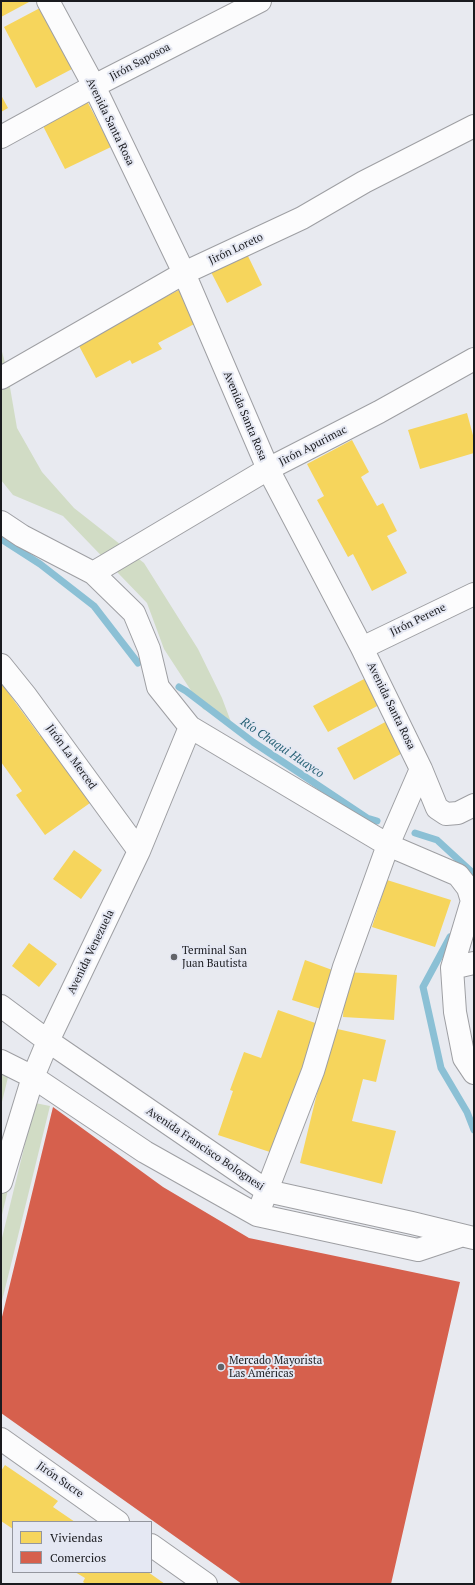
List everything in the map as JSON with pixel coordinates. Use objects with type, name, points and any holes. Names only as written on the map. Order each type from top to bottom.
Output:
[{"type":"street","name":"Avenida Santa Rosa","points":[[48,1],[94,86],[184,273],[268,469],[362,648],[422,769],[437,808],[446,814],[466,809]]},
{"type":"street","name":"Jirón Saposoa","points":[[1,137],[94,86],[260,1]]},
{"type":"street","name":"Jirón Loreto","points":[[1,378],[184,273],[302,218],[364,182],[474,126]]},
{"type":"street","name":"Jirón Apurimac","points":[[92,573],[268,469],[379,412],[474,359]]},
{"type":"street","points":[[1,522],[22,536],[92,573],[134,613],[149,649],[158,687],[190,727],[388,845],[458,875],[468,888],[472,901],[452,968],[455,1012],[464,1058],[474,1072]]},
{"type":"street","name":"Jirón Perene","points":[[362,648],[474,594]]},
{"type":"street","name":"Jirón La Merced","points":[[1,665],[26,696],[139,851]]},
{"type":"street","name":"Avenida Venezuela","points":[[1,1182],[33,1077],[48,1041],[139,851],[190,727]]},
{"type":"street","points":[[257,1215],[313,1072],[344,967],[388,845],[422,769]]},
{"type":"street","points":[[452,968],[474,963]]},
{"type":"street","name":"Avenida Francisco Bolognesi","points":[[3,1013],[48,1041],[267,1191],[412,1223],[467,1237]]},
{"type":"street","name":"Avenida Francisco Bolognesi","points":[[1,1061],[33,1077],[145,1152],[257,1215],[418,1250],[467,1237]]},
{"type":"street","name":"Jirón Sucre","points":[[1,1439],[117,1521]]},
{"type":"street","points":[[152,1546],[206,1584]]},
{"type":"green space","points":[[1,348],[7,370],[17,428],[42,472],[74,508],[144,563],[198,649],[222,698],[231,722],[203,709],[164,649],[147,603],[63,516],[13,495],[1,480]]},
{"type":"green space","points":[[1,1067],[10,1069],[1,1106]]},
{"type":"green space","points":[[35,1103],[50,1106],[1,1305],[1,1242]]},
{"type":"green space","points":[[21,1135],[1,1219],[1,1186]]},
{"type":"building: Viviendas","points":[[1,1],[29,1],[29,2],[1,17]]},
{"type":"building: Viviendas","points":[[40,8],[72,69],[36,88],[4,27]]},
{"type":"building: Viviendas","points":[[1,95],[8,108],[1,112]]},
{"type":"building: Viviendas","points":[[87,101],[111,147],[65,169],[42,124]]},
{"type":"building: Viviendas","points":[[247,254],[262,285],[227,303],[211,272]]},
{"type":"building: Viviendas","points":[[181,289],[198,322],[158,343],[162,349],[132,364],[130,360],[96,378],[77,342]]},
{"type":"building: Viviendas","points":[[467,413],[474,439],[474,453],[420,469],[408,430]]},
{"type":"building: Viviendas","points":[[352,440],[369,472],[361,477],[377,506],[383,503],[397,531],[387,536],[407,573],[372,591],[353,554],[348,557],[317,500],[324,496],[307,464]]},
{"type":"building: Viviendas","points":[[366,678],[381,704],[328,732],[313,706]]},
{"type":"building: Viviendas","points":[[1,683],[40,736],[48,731],[97,798],[45,835],[16,795],[22,791],[1,762]]},
{"type":"building: Viviendas","points":[[389,720],[406,751],[354,780],[337,748]]},
{"type":"building: Viviendas","points":[[74,850],[102,870],[81,899],[53,879]]},
{"type":"building: Viviendas","points":[[387,880],[451,900],[435,947],[372,927]]},
{"type":"building: Viviendas","points":[[29,943],[57,964],[39,987],[12,966]]},
{"type":"building: Viviendas","points":[[305,960],[335,971],[321,1009],[292,1000]]},
{"type":"building: Viviendas","points":[[346,972],[397,975],[394,1020],[343,1017]]},
{"type":"building: Viviendas","points":[[278,1010],[321,1025],[276,1154],[218,1135],[233,1091],[230,1090],[244,1052],[261,1058]]},
{"type":"building: Viviendas","points":[[333,1028],[386,1040],[376,1082],[363,1079],[352,1121],[396,1131],[382,1184],[300,1163]]},
{"type":"building: Viviendas","points":[[5,1465],[58,1501],[53,1507],[74,1521],[12,1521],[12,1528],[1,1521],[1,1471]]},
{"type":"building: Viviendas","points":[[77,1573],[149,1573],[165,1584],[86,1584],[83,1582],[85,1578]]},
{"type":"building: Comercios","name":"Mercado Mayorista Las Américas","points":[[53,1107],[163,1187],[249,1238],[460,1282],[391,1584],[242,1584],[1,1413],[1,1321]]},
{"type":"waterway","name":"Río Chaqui Huayco","points":[[1,539],[40,564],[94,606],[138,663]]},
{"type":"waterway","name":"Río Chaqui Huayco","points":[[179,687],[253,742],[367,818],[377,821]]},
{"type":"waterway","name":"Río Chaqui Huayco","points":[[415,833],[437,840],[474,874]]},
{"type":"waterway","name":"Río Chaqui Huayco","points":[[450,937],[423,987],[441,1068],[467,1112],[474,1130]]},
{"type":"place","name":"Terminal San Juan Bautista","points":[[174,957]]},
{"type":"place","name":"Mercado Mayorista Las Américas","points":[[221,1367]]}]
